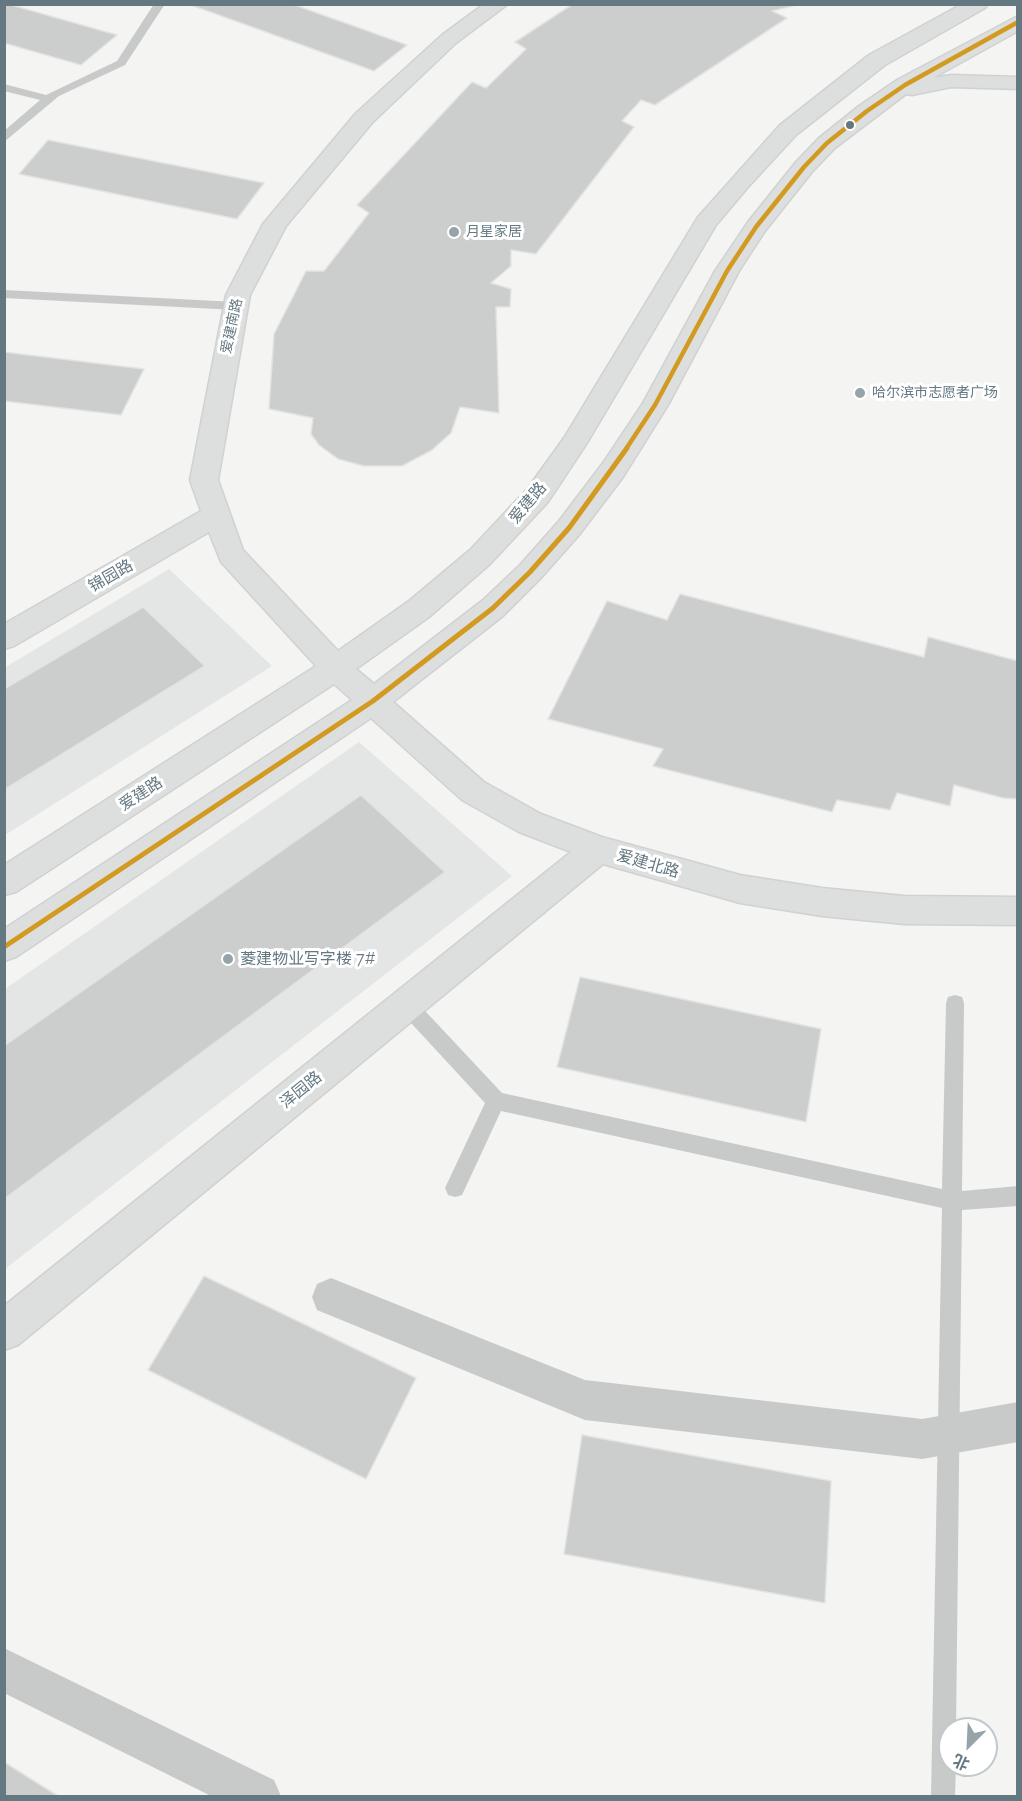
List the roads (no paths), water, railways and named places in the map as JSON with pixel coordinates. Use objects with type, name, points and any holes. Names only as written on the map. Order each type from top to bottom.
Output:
[{"type":"main road","name":"爱建南路","points":[[336,668],[231,555],[204,480],[238,295],[275,224],[364,118],[449,39],[498,4]]},
{"type":"main road","name":"爱建路","points":[[4,882],[336,668],[419,609],[480,557],[538,495],[574,443],[706,222],[788,130],[877,60],[978,4]]},
{"type":"main road","points":[[4,946],[373,701],[493,608],[530,572],[569,528],[613,470],[655,405],[727,271],[781,193],[827,143],[890,95],[953,56],[1017,22]]},
{"type":"main road","points":[[890,95],[951,81],[1017,83]]},
{"type":"main road","name":"锦园路","points":[[4,638],[217,514]]},
{"type":"main road","name":"爱建北路","points":[[336,668],[473,791],[530,823],[598,849],[740,889],[822,902],[904,910],[1017,911]]},
{"type":"main road","name":"泽园路","points":[[4,1331],[598,849]]},
{"type":"street","points":[[331,1297],[585,1400],[922,1439],[1017,1422]]},
{"type":"street","points":[[4,1670],[258,1797]]},
{"type":"lane","points":[[4,138],[55,93],[121,63],[160,4]]},
{"type":"lane","points":[[4,87],[48,99]]},
{"type":"lane","points":[[4,294],[236,306]]},
{"type":"lane","points":[[943,1797],[955,1003]]},
{"type":"lane","points":[[406,1004],[496,1101],[952,1202],[1017,1196]]},
{"type":"lane","points":[[455,1188],[496,1101]]},
{"type":"place","name":"月星家居","points":[[454,232]]},
{"type":"place","name":"哈尔滨市志愿者广场","points":[[860,393]]},
{"type":"place","name":"菱建物业写字楼 7#","points":[[228,959]]}]
